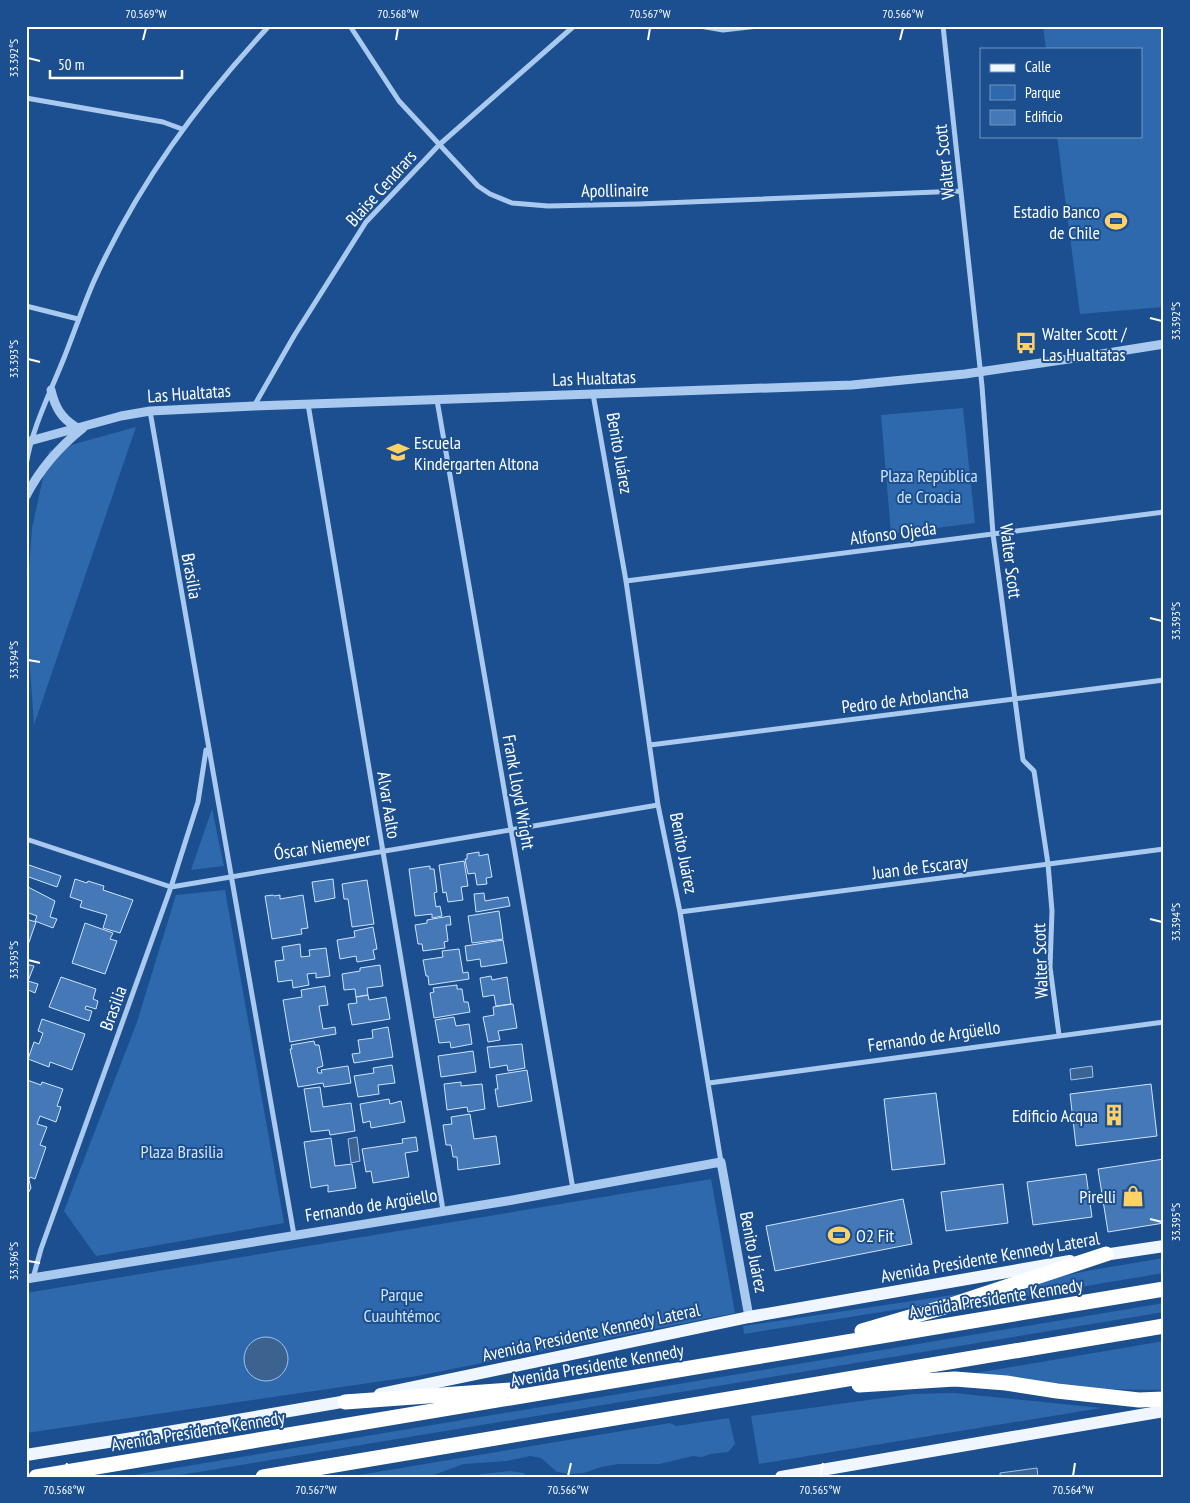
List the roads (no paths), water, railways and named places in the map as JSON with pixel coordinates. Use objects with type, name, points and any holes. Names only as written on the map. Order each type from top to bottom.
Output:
[{"type":"highway","points":[[796,1350],[951,1305],[1106,1254]]},
{"type":"highway","name":"Avenida Presidente Kennedy","points":[[36,1477],[1164,1289]]},
{"type":"highway","points":[[263,1477],[1164,1326]]},
{"type":"highway","points":[[777,1390],[955,1379],[1006,1383],[1139,1400],[1164,1399]]},
{"type":"highway","points":[[345,1402],[607,1383]]},
{"type":"main road","name":"Avenida Presidente Kennedy Lateral","points":[[26,1455],[345,1402],[749,1317],[1106,1254],[1164,1246]]},
{"type":"main road","points":[[781,1477],[1164,1411]]},
{"type":"street","points":[[26,466],[29,441],[78,319],[94,281],[130,209],[182,129],[214,88],[269,26]]},
{"type":"street","name":"Apollinaire","points":[[350,26],[399,102],[478,186],[490,194],[507,201],[548,206],[640,204],[961,191]]},
{"type":"street","name":"Blaise Cendrars","points":[[254,406],[294,336],[366,222],[439,145],[574,26]]},
{"type":"street","points":[[700,26],[723,30],[758,26]]},
{"type":"street","name":"Walter Scott","points":[[943,26],[980,372],[993,534],[1023,760],[1034,772],[1048,864],[1052,910],[1050,967],[1059,1035]]},
{"type":"street","points":[[26,98],[164,122],[182,129]]},
{"type":"street","points":[[26,306],[78,319]]},
{"type":"street","name":"Las Hualtatas","points":[[29,441],[88,424],[150,411],[852,385],[980,372],[1164,344]]},
{"type":"street","points":[[51,390],[54,403],[61,415],[76,427]]},
{"type":"street","name":"Benito Juárez","points":[[594,394],[626,581],[658,805],[680,912],[721,1162],[749,1317]]},
{"type":"street","name":"Frank Lloyd Wright","points":[[437,400],[573,1189]]},
{"type":"street","name":"Alvar Aalto","points":[[308,404],[443,1210]]},
{"type":"street","name":"Brasilia","points":[[150,411],[294,1235]]},
{"type":"street","points":[[26,496],[41,471],[55,453],[88,424]]},
{"type":"street","name":"Alfonso Ojeda","points":[[626,581],[1164,512]]},
{"type":"street","name":"Pedro de Arbolancha","points":[[650,745],[1164,680]]},
{"type":"street","name":"Brasilia","points":[[29,1278],[171,886],[198,802],[207,744]]},
{"type":"street","name":"Óscar Niemeyer","points":[[26,839],[171,886],[658,805]]},
{"type":"street","name":"Juan de Escaray","points":[[680,912],[1164,849]]},
{"type":"street","name":"Fernando de Argüello","points":[[709,1083],[1164,1022]]},
{"type":"street","name":"Fernando de Argüello","points":[[29,1278],[573,1189],[721,1162]]},
{"type":"place","name":"Estadio Banco de Chile","points":[[1116,221]]},
{"type":"place","name":"Walter Scott / Las Hualtatas","points":[[1026,343]]},
{"type":"place","name":"Escuela Kindergarten Altona","points":[[398,452]]},
{"type":"place","name":"Edificio Acqua","points":[[1114,1115]]},
{"type":"place","name":"Pirelli","points":[[1133,1196]]},
{"type":"place","name":"O2 Fit","points":[[839,1235]]},
{"type":"park label","name":"Plaza República de Croacia","points":[[929,485]]},
{"type":"park label","name":"Plaza Brasilia","points":[[182,1151]]},
{"type":"park label","name":"Parque Cuauhtémoc","points":[[402,1304]]}]
